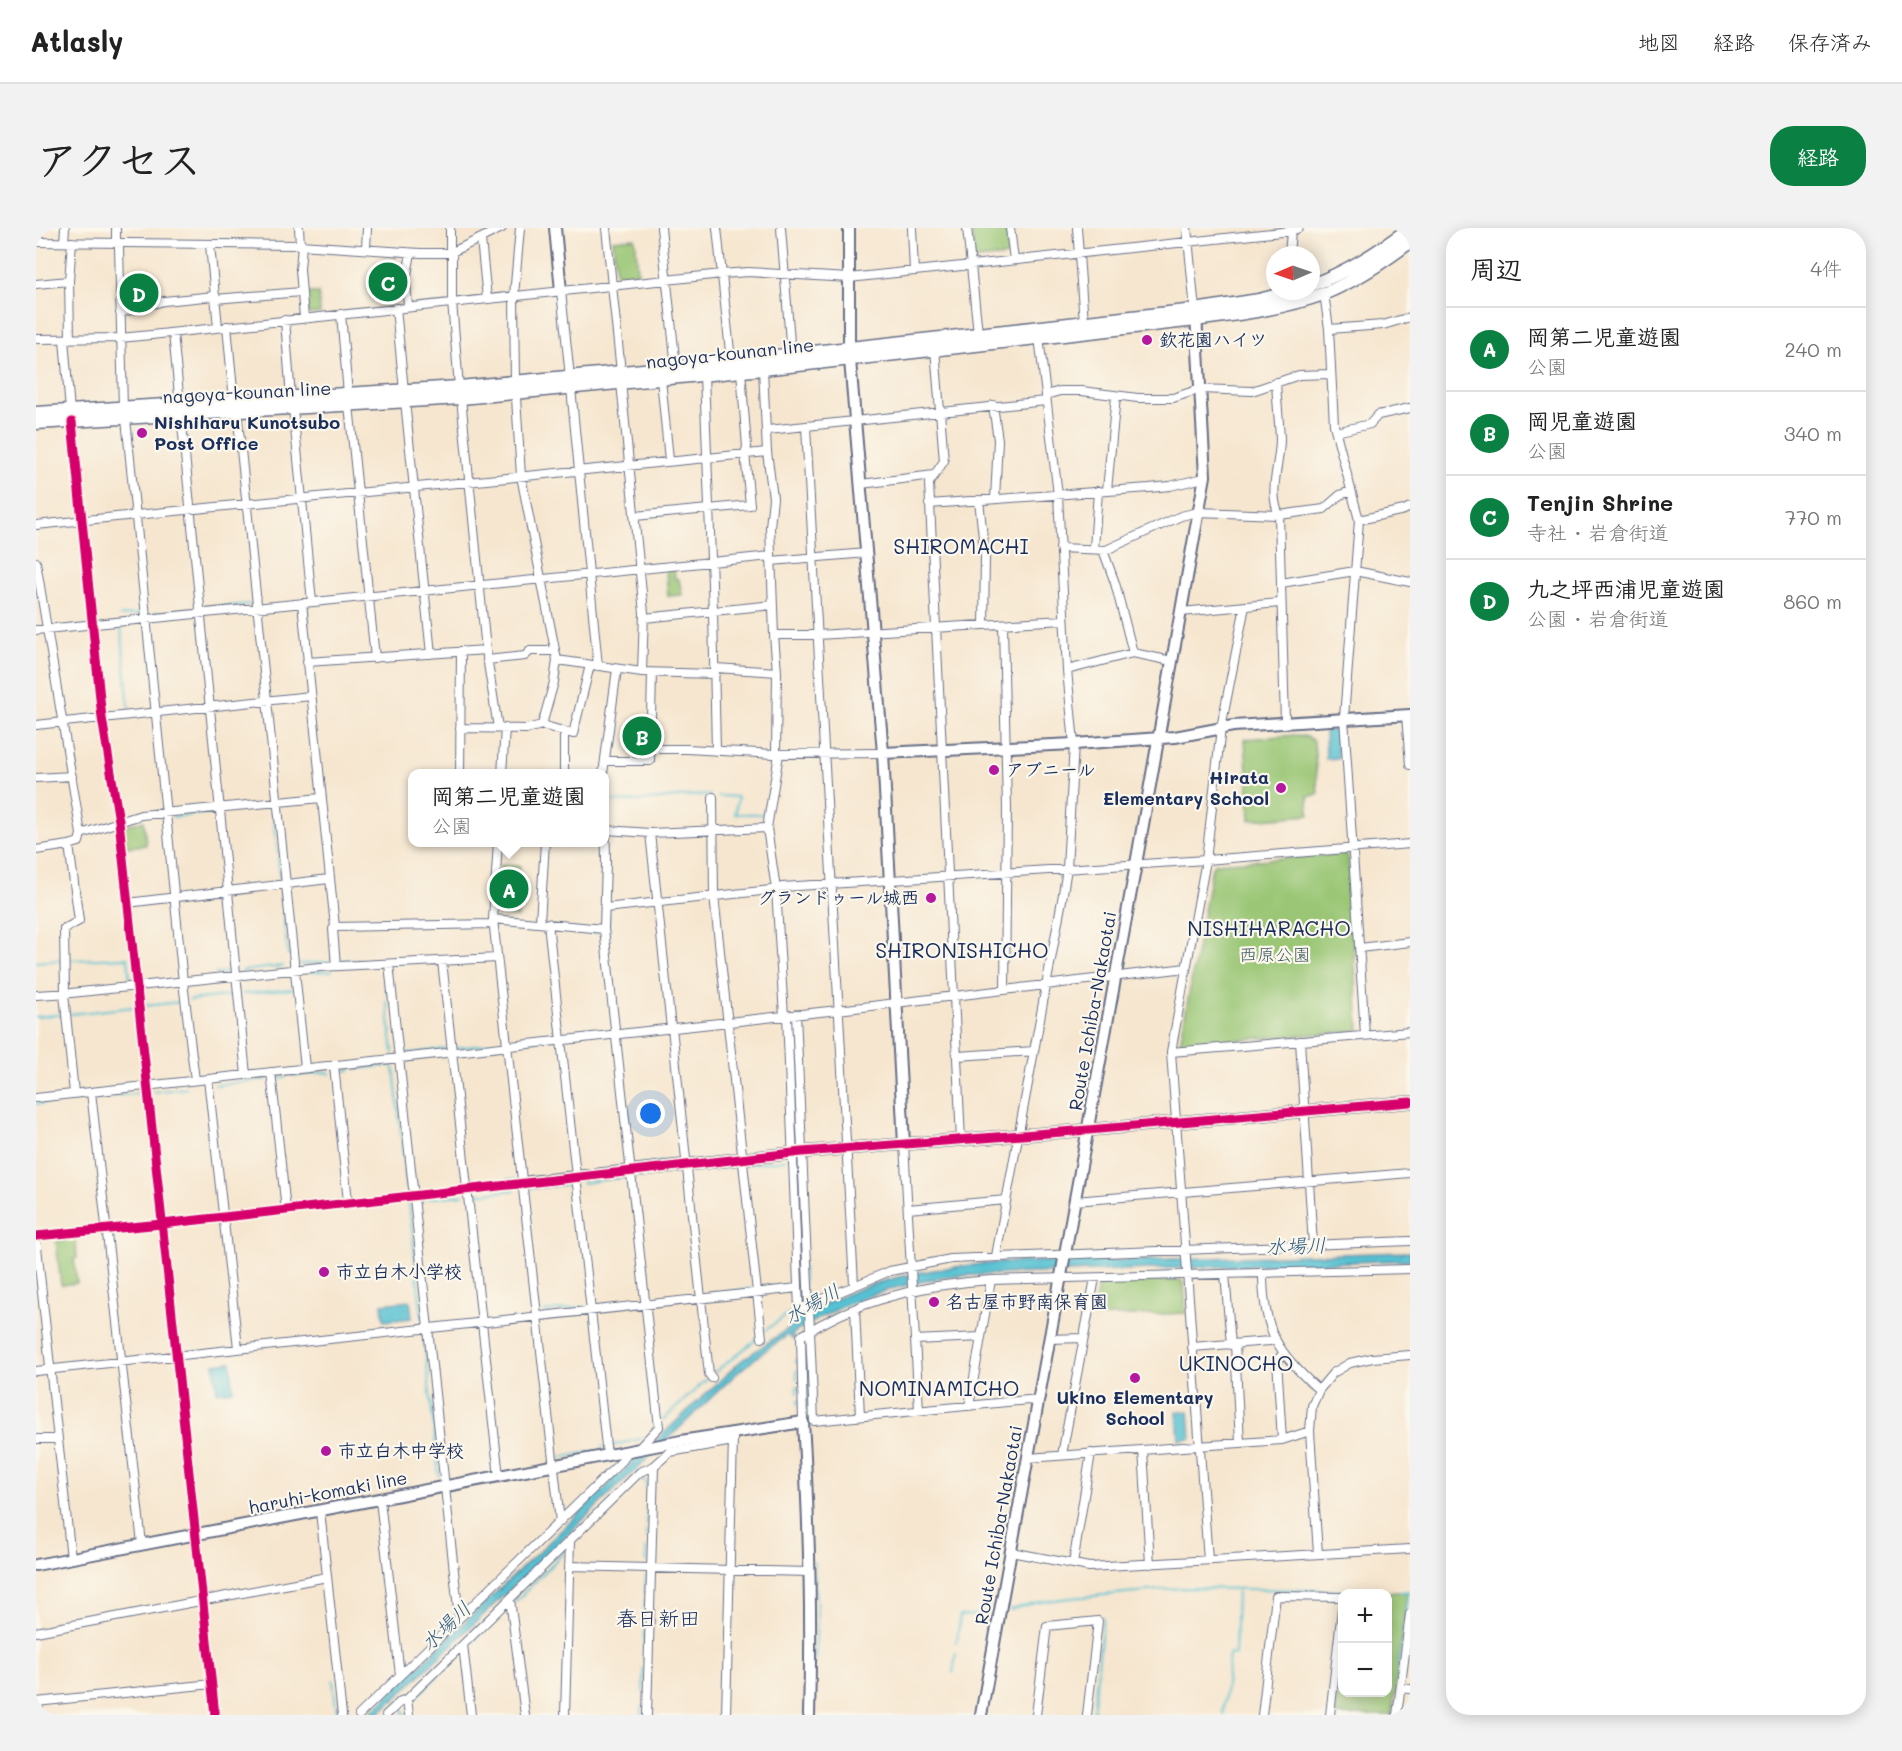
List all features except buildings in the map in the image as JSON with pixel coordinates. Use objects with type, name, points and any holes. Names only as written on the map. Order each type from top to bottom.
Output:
[{"type":"main road","points":[[1320,281],[1351,268],[1378,252],[1410,228]]},
{"type":"main road","name":"nagoya-kounan line","points":[[621,378],[661,379],[763,369],[978,333],[1084,322],[1261,310],[1324,293],[1383,262],[1410,242]]},
{"type":"main road","name":"nagoya-kounan line","points":[[36,423],[71,417],[181,409],[460,393],[621,378],[676,368],[791,355],[935,349],[1039,338],[1196,315],[1266,298]]},
{"type":"main road","name":"nagoya-kounan line","points":[[36,413],[71,417]]},
{"type":"street","points":[[65,228],[68,242],[67,339],[71,417],[102,718],[118,821],[215,1715]]},
{"type":"street","points":[[116,228],[125,413],[195,1080]]},
{"type":"street","points":[[299,228],[304,318]]},
{"type":"street","points":[[366,249],[367,228]]},
{"type":"street","points":[[450,228],[452,302],[460,393],[487,660],[501,728],[502,769]]},
{"type":"street","points":[[36,242],[301,245],[411,253],[451,253],[481,239],[490,231],[502,228]]},
{"type":"street","points":[[520,228],[514,296],[515,388],[521,476],[556,655],[554,682],[542,725]]},
{"type":"street","points":[[460,728],[526,729],[542,725],[573,734],[594,666],[589,575],[555,228]]},
{"type":"street","points":[[606,228],[644,618],[642,672]]},
{"type":"street","points":[[661,228],[676,368]]},
{"type":"street","points":[[717,228],[730,361]]},
{"type":"street","points":[[781,228],[791,355]]},
{"type":"street","points":[[849,228],[850,353],[883,753],[918,1410]]},
{"type":"street","points":[[912,228],[914,271]]},
{"type":"street","points":[[967,228],[978,333]]},
{"type":"street","points":[[1010,228],[1014,260]]},
{"type":"street","points":[[1077,228],[1084,322]]},
{"type":"street","points":[[1187,228],[1196,315]]},
{"type":"street","points":[[36,339],[120,338],[748,272],[849,278],[1295,230],[1291,246]]},
{"type":"street","points":[[481,239],[487,298]]},
{"type":"street","points":[[210,245],[215,298],[236,406],[305,1068]]},
{"type":"street","points":[[408,307],[406,280],[411,253]]},
{"type":"street","points":[[36,284],[69,281]]},
{"type":"street","points":[[120,313],[164,301],[301,292]]},
{"type":"street","points":[[1324,293],[1329,329],[1330,374],[1336,432],[1359,520],[1344,718],[1365,1035]]},
{"type":"street","points":[[396,308],[431,654]]},
{"type":"street","points":[[341,314],[375,658]]},
{"type":"street","name":"Route Ichiba-Nakaotai","points":[[981,1715],[1137,864],[1204,478],[1196,315]]},
{"type":"street","points":[[1329,329],[1383,325],[1410,317]]},
{"type":"street","points":[[285,320],[312,602]]},
{"type":"street","points":[[173,333],[246,1075]]},
{"type":"street","points":[[996,1256],[1067,868],[1074,744],[1067,670],[1058,495],[1039,338]]},
{"type":"street","points":[[935,349],[944,461],[929,483],[929,504],[961,1140]]},
{"type":"street","points":[[763,369],[768,430],[767,452],[773,498],[770,526],[777,672],[777,754],[767,828],[776,889],[797,1153],[814,1420],[1028,1400],[1038,1402]]},
{"type":"street","points":[[635,516],[750,506],[741,371]]},
{"type":"street","points":[[768,430],[1046,398],[1060,391],[1173,398],[1200,389],[1252,391],[1299,375],[1330,374]]},
{"type":"street","points":[[704,375],[712,562],[716,751]]},
{"type":"street","points":[[661,379],[669,460]]},
{"type":"street","points":[[1275,382],[1280,442],[1274,480],[1276,510],[1279,515],[1285,722]]},
{"type":"street","points":[[1116,396],[1102,491],[1098,549],[1115,583],[1133,653]]},
{"type":"street","points":[[993,405],[999,440],[995,499]]},
{"type":"street","points":[[1336,432],[1370,424],[1378,415],[1410,408]]},
{"type":"street","points":[[806,427],[854,1284]]},
{"type":"street","points":[[36,525],[414,488],[708,456],[767,452]]},
{"type":"street","points":[[861,484],[934,475]]},
{"type":"street","points":[[929,504],[1170,486],[1204,478]]},
{"type":"street","points":[[1060,548],[1107,550],[1181,516],[1198,512],[1279,515],[1324,509],[1340,495],[1351,491]]},
{"type":"street","points":[[979,500],[985,556],[984,625]]},
{"type":"street","points":[[1359,520],[1410,507]]},
{"type":"street","points":[[36,630],[712,562],[867,553]]},
{"type":"street","points":[[36,562],[81,834],[79,842],[36,850]]},
{"type":"street","points":[[1281,583],[1354,571],[1410,582]]},
{"type":"street","points":[[302,603],[335,927],[333,929],[336,966]]},
{"type":"street","points":[[1181,612],[1281,603]]},
{"type":"street","points":[[644,618],[772,605]]},
{"type":"street","points":[[1208,1560],[1172,1052],[1206,860],[1221,728],[1245,606]]},
{"type":"street","points":[[774,635],[818,635],[1064,620]]},
{"type":"street","points":[[1003,624],[1006,748],[1005,990]]},
{"type":"street","points":[[308,662],[486,650]]},
{"type":"street","points":[[460,769],[461,651]]},
{"type":"street","points":[[487,660],[525,656],[531,651],[556,655],[594,666],[652,673],[777,672]]},
{"type":"street","points":[[1067,670],[1133,653],[1172,661]]},
{"type":"street","points":[[604,769],[617,669]]},
{"type":"street","points":[[606,761],[650,761],[652,673]]},
{"type":"street","points":[[36,725],[311,696]]},
{"type":"street","points":[[651,749],[777,754],[940,751],[1188,736],[1221,728],[1408,715],[1410,765]]},
{"type":"street","points":[[564,732],[564,769]]},
{"type":"street","points":[[36,778],[72,776]]},
{"type":"street","points":[[713,797],[714,896],[762,1338]]},
{"type":"street","points":[[81,834],[141,815],[321,798]]},
{"type":"street","points":[[609,830],[650,833],[767,828]]},
{"type":"street","points":[[650,833],[701,1299],[712,1378]]},
{"type":"street","points":[[605,908],[890,879],[1206,860],[1410,844]]},
{"type":"street","points":[[69,845],[79,921],[64,929],[64,994],[74,1093]]},
{"type":"street","points":[[498,847],[493,922],[560,1522]]},
{"type":"street","points":[[545,847],[544,923],[561,1040],[607,1455]]},
{"type":"street","points":[[359,1715],[659,1426],[604,929],[606,847]]},
{"type":"street","points":[[127,903],[329,879]]},
{"type":"street","points":[[335,927],[493,922],[544,923],[604,929]]},
{"type":"street","points":[[1360,948],[1410,942]]},
{"type":"street","points":[[36,995],[336,966],[497,958]]},
{"type":"street","points":[[442,961],[499,1477]]},
{"type":"street","points":[[389,964],[459,1618]]},
{"type":"street","points":[[36,1098],[954,997],[1186,968]]},
{"type":"street","points":[[796,1014],[799,1309],[808,1307],[854,1284],[890,1271],[951,1258],[1410,1241]]},
{"type":"street","points":[[1172,1052],[1410,1032]]},
{"type":"street","points":[[1300,1041],[1313,1245]]},
{"type":"street","points":[[958,1056],[1034,1052]]},
{"type":"street","points":[[334,1065],[348,1202]]},
{"type":"street","points":[[271,1072],[286,1210]]},
{"type":"street","points":[[208,1079],[238,1348]]},
{"type":"street","points":[[91,1092],[142,1544]]},
{"type":"street","points":[[71,1558],[36,1237],[846,1148],[1018,1136],[1410,1102]]},
{"type":"street","points":[[1075,1201],[1410,1173]]},
{"type":"street","points":[[908,1209],[1006,1200]]},
{"type":"street","points":[[809,1715],[810,1572],[801,1336],[809,1329],[882,1299],[942,1284],[1061,1276],[1095,1278],[1410,1269]]},
{"type":"street","points":[[1263,1273],[1265,1314],[1275,1338],[1283,1354],[1319,1390]]},
{"type":"street","points":[[1225,1274],[1240,1443]]},
{"type":"street","points":[[1062,1455],[1095,1278]]},
{"type":"street","points":[[969,1406],[991,1280]]},
{"type":"street","points":[[36,1371],[798,1288]]},
{"type":"street","points":[[855,1309],[860,1416]]},
{"type":"street","points":[[915,1340],[981,1337]]},
{"type":"street","points":[[1049,1339],[1083,1338]]},
{"type":"street","points":[[1192,1347],[1270,1341],[1275,1338]]},
{"type":"street","points":[[1282,1440],[1277,1360],[1283,1354]]},
{"type":"street","points":[[1318,1554],[1310,1431],[1312,1406],[1319,1390],[1333,1373],[1350,1363],[1372,1358],[1410,1355]]},
{"type":"street","name":"haruhi-komaki line","points":[[36,1564],[445,1488],[607,1455],[673,1443],[733,1436],[803,1422]]},
{"type":"street","points":[[1028,1458],[1282,1440],[1310,1431]]},
{"type":"street","points":[[386,1715],[400,1701],[407,1699],[638,1474],[654,1466],[670,1452],[733,1436],[726,1715]]},
{"type":"street","points":[[36,1439],[57,1439]]},
{"type":"street","points":[[1143,1450],[1150,1564]]},
{"type":"street","points":[[1073,1564],[1091,1454]]},
{"type":"street","points":[[647,1715],[654,1466]]},
{"type":"street","points":[[380,1500],[400,1675]]},
{"type":"street","points":[[320,1511],[342,1715]]},
{"type":"street","points":[[565,1715],[570,1540]]},
{"type":"street","points":[[1011,1551],[1089,1567],[1410,1549]]},
{"type":"street","points":[[569,1566],[810,1572]]},
{"type":"street","points":[[36,1632],[327,1577]]},
{"type":"street","points":[[1262,1715],[1276,1596],[1338,1597]]},
{"type":"street","points":[[510,1599],[525,1715]]},
{"type":"street","points":[[1397,1715],[1410,1614]]},
{"type":"street","points":[[1036,1715],[1047,1626],[1098,1621],[1087,1715]]},
{"type":"street","points":[[1330,1715],[1338,1643]]},
{"type":"street","points":[[463,1644],[471,1715]]},
{"type":"street","points":[[39,1715],[37,1702],[212,1684]]},
{"type":"street","points":[[1401,1688],[1410,1689]]},
{"type":"street","points":[[407,1699],[409,1715]]},
{"type":"green space","points":[[971,228],[1006,228],[1009,254],[977,259],[974,257]]},
{"type":"green space","points":[[635,238],[638,272],[616,274],[613,240]]},
{"type":"green space","points":[[154,280],[155,301],[137,303],[137,305],[124,309],[124,285]]},
{"type":"green space","points":[[306,293],[319,293],[320,313],[308,314]]},
{"type":"green space","points":[[674,569],[675,579],[679,579],[682,595],[668,596],[666,570]]},
{"type":"green space","points":[[634,726],[649,726],[649,745],[646,748],[634,748]]},
{"type":"green space","points":[[1295,735],[1308,737],[1314,742],[1318,795],[1308,796],[1309,815],[1250,820],[1245,739]]},
{"type":"green space","points":[[144,821],[146,845],[125,847],[124,828],[126,825]]},
{"type":"green space","name":"西原公園","points":[[1345,854],[1348,856],[1359,1028],[1357,1031],[1180,1044],[1212,867],[1215,863]]},
{"type":"green space","points":[[500,865],[520,866],[518,917],[497,913]]},
{"type":"green space","points":[[75,1239],[77,1258],[74,1259],[77,1283],[61,1285],[56,1241]]},
{"type":"green space","points":[[1180,1280],[1184,1283],[1186,1313],[1092,1317],[1098,1287],[1104,1283]]},
{"type":"green space","points":[[1392,1592],[1407,1592],[1392,1715],[1335,1715],[1338,1688],[1338,1697],[1392,1697]]},
{"type":"water","points":[[1336,730],[1338,758],[1326,759],[1325,731]]},
{"type":"water","points":[[1410,1252],[1410,1260],[951,1276],[887,1290],[831,1312],[792,1334],[794,1338],[788,1335],[738,1372],[395,1701],[393,1700],[377,1715],[368,1715],[613,1481],[611,1478],[614,1475],[617,1477],[741,1361],[795,1324],[797,1316],[801,1318],[840,1297],[880,1282],[922,1272],[966,1266],[1054,1261]]},
{"type":"water","points":[[410,1301],[412,1318],[384,1321],[382,1304]]},
{"type":"water","points":[[231,1362],[233,1390],[217,1392],[214,1364]]},
{"type":"water","points":[[1189,1411],[1191,1439],[1179,1440],[1177,1412]]},
{"type":"waterway","points":[[207,608],[249,604]]},
{"type":"waterway","points":[[307,607],[308,623]]},
{"type":"waterway","points":[[154,613],[195,610]]},
{"type":"waterway","points":[[120,616],[141,614]]},
{"type":"waterway","points":[[121,626],[129,709]]},
{"type":"waterway","points":[[309,633],[312,659]]},
{"type":"waterway","points":[[609,801],[710,795]]},
{"type":"waterway","points":[[718,796],[738,797],[735,814],[766,814]]},
{"type":"waterway","points":[[273,810],[276,838]]},
{"type":"waterway","points":[[173,817],[215,812]]},
{"type":"waterway","points":[[276,842],[278,853]]},
{"type":"waterway","points":[[278,857],[279,867]]},
{"type":"waterway","points":[[279,870],[280,879]]},
{"type":"waterway","points":[[281,891],[283,908]]},
{"type":"waterway","points":[[608,935],[609,912]]},
{"type":"waterway","points":[[283,913],[286,942]]},
{"type":"waterway","points":[[554,928],[598,933]]},
{"type":"waterway","points":[[287,945],[288,955]]},
{"type":"waterway","points":[[300,964],[332,962],[332,957]]},
{"type":"waterway","points":[[68,960],[128,958],[130,981]]},
{"type":"waterway","points":[[36,962],[60,960]]},
{"type":"waterway","points":[[342,961],[353,960]]},
{"type":"waterway","points":[[357,960],[362,960]]},
{"type":"waterway","points":[[242,971],[283,966]]},
{"type":"waterway","points":[[384,968],[387,994]]},
{"type":"waterway","points":[[308,972],[332,971]]},
{"type":"waterway","points":[[215,974],[231,972]]},
{"type":"waterway","points":[[243,994],[292,989]]},
{"type":"waterway","points":[[190,1000],[235,995]]},
{"type":"waterway","points":[[387,1001],[388,1009]]},
{"type":"waterway","points":[[143,1006],[180,1002]]},
{"type":"waterway","points":[[70,1014],[134,1007]]},
{"type":"waterway","points":[[388,1011],[393,1053]]},
{"type":"waterway","points":[[36,1017],[63,1014]]},
{"type":"waterway","points":[[793,1027],[798,1146]]},
{"type":"waterway","points":[[513,1042],[556,1037]]},
{"type":"waterway","points":[[457,1048],[500,1043]]},
{"type":"waterway","points":[[402,1052],[404,1054],[446,1049]]},
{"type":"waterway","points":[[357,1069],[390,1065],[394,1068],[407,1188]]},
{"type":"waterway","points":[[337,1073],[351,1070]]},
{"type":"waterway","points":[[293,1076],[328,1072],[330,1074]]},
{"type":"waterway","points":[[278,1078],[286,1077]]},
{"type":"waterway","points":[[215,1085],[267,1079]]},
{"type":"waterway","points":[[152,1092],[187,1088]]},
{"type":"waterway","points":[[96,1098],[141,1093]]},
{"type":"waterway","points":[[36,1104],[86,1098]]},
{"type":"waterway","name":"水場川","points":[[798,1158],[804,1300]]},
{"type":"waterway","points":[[635,1165],[681,1160]]},
{"type":"waterway","points":[[746,1166],[785,1160]]},
{"type":"waterway","points":[[691,1172],[692,1170],[740,1166]]},
{"type":"waterway","points":[[634,1179],[636,1176],[682,1171],[684,1173]]},
{"type":"waterway","points":[[582,1183],[626,1177],[629,1179]]},
{"type":"waterway","points":[[508,1179],[515,1179]]},
{"type":"waterway","points":[[530,1188],[571,1184]]},
{"type":"waterway","points":[[475,1194],[515,1190]]},
{"type":"waterway","points":[[422,1199],[463,1195]]},
{"type":"waterway","points":[[409,1203],[422,1319]]},
{"type":"waterway","points":[[762,1288],[783,1286]]},
{"type":"waterway","points":[[706,1294],[752,1289]]},
{"type":"waterway","points":[[649,1300],[696,1295]]},
{"type":"waterway","points":[[595,1306],[640,1301]]},
{"type":"waterway","points":[[544,1312],[586,1307]]},
{"type":"waterway","name":"水場川","points":[[766,1330],[789,1313]]},
{"type":"waterway","points":[[715,1372],[758,1338]]},
{"type":"waterway","points":[[424,1339],[439,1476]]},
{"type":"waterway","points":[[806,1351],[810,1451]]},
{"type":"waterway","points":[[797,1370],[797,1379]]},
{"type":"waterway","points":[[663,1420],[707,1379]]},
{"type":"waterway","points":[[797,1386],[797,1393]]},
{"type":"waterway","points":[[611,1446],[643,1438]]},
{"type":"waterway","points":[[558,1458],[600,1450],[603,1446]]},
{"type":"waterway","points":[[634,1468],[646,1483],[647,1491]]},
{"type":"waterway","points":[[647,1506],[647,1525]]},
{"type":"waterway","points":[[646,1531],[646,1538]]},
{"type":"waterway","points":[[646,1547],[646,1562]]},
{"type":"waterway","points":[[515,1602],[565,1551]]},
{"type":"waterway","points":[[814,1562],[817,1616],[815,1664]]},
{"type":"waterway","points":[[645,1594],[646,1575]]},
{"type":"waterway","points":[[1010,1610],[1061,1599],[1180,1588],[1338,1591]]},
{"type":"waterway","points":[[1223,1715],[1229,1654],[1235,1655],[1237,1591]]},
{"type":"waterway","points":[[1397,1681],[1408,1591]]},
{"type":"waterway","points":[[1400,1592],[1410,1591]]},
{"type":"waterway","points":[[644,1625],[645,1599]]},
{"type":"waterway","points":[[468,1647],[506,1610]]},
{"type":"waterway","points":[[957,1642],[960,1616],[989,1614]]},
{"type":"waterway","points":[[1093,1715],[1103,1617]]},
{"type":"waterway","points":[[644,1630],[644,1648]]},
{"type":"waterway","points":[[644,1653],[644,1660]]},
{"type":"waterway","points":[[953,1673],[956,1653]]},
{"type":"waterway","points":[[412,1701],[459,1656]]},
{"type":"waterway","points":[[643,1669],[643,1692]]},
{"type":"waterway","points":[[333,1680],[337,1715]]},
{"type":"waterway","points":[[401,1706],[405,1715]]},
{"type":"waterway","points":[[642,1707],[642,1715]]},
{"type":"cycle path","points":[[72,422],[102,718],[119,821],[215,1715]]},
{"type":"cycle path","points":[[36,1236],[162,1224],[802,1152],[1410,1102]]},
{"type":"place","name":"Tenjin Shrine","points":[[388,282]]},
{"type":"place","name":"九之坪西浦児童遊園","points":[[139,293]]},
{"type":"place","name":"欽花園ハイツ","points":[[1147,340]]},
{"type":"place","name":"Nishiharu Kunotsubo Post Office","points":[[142,433]]},
{"type":"place","name":"岡児童遊園","points":[[642,736]]},
{"type":"place","name":"アブニール","points":[[994,770]]},
{"type":"place","name":"Hirata Elementary School","points":[[1281,788]]},
{"type":"place","name":"岡第二児童遊園","points":[[509,889]]},
{"type":"place","name":"グランドゥール城西","points":[[931,898]]},
{"type":"place","name":"市立白木小学校","points":[[324,1272]]},
{"type":"place","name":"名古屋市野南保育園","points":[[934,1302]]},
{"type":"place","name":"Ukino Elementary School","points":[[1135,1378]]},
{"type":"place","name":"市立白木中学校","points":[[326,1451]]},
{"type":"district","name":"SHIROMACHI","points":[[961,547]]},
{"type":"district","name":"NISHIHARACHO","points":[[1269,929]]},
{"type":"district","name":"SHIRONISHICHO","points":[[962,951]]},
{"type":"district","name":"UKINOCHO","points":[[1236,1364]]},
{"type":"district","name":"NOMINAMICHO","points":[[939,1389]]},
{"type":"district","name":"春日新田","points":[[658,1619]]}]
